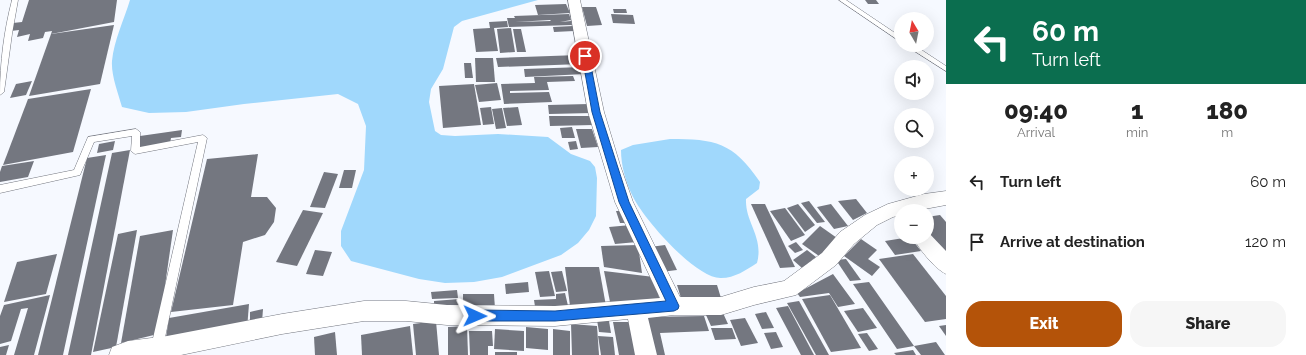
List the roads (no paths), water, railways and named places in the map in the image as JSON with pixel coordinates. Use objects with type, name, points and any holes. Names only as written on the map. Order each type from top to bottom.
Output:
[{"type":"street","points":[[574,0],[596,112],[622,194],[674,306]]},
{"type":"street","points":[[916,204],[924,201],[946,198]]},
{"type":"street","points":[[120,355],[128,352],[165,350],[282,324],[364,311],[406,311],[447,315],[548,316],[674,306],[721,306],[754,296],[789,289],[828,260],[847,238],[871,220],[888,211],[894,210]]},
{"type":"street","points":[[928,244],[946,265]]},
{"type":"street","points":[[636,309],[646,355]]},
{"type":"lane","points":[[0,92],[8,48],[10,18],[15,0]]},
{"type":"lane","points":[[842,0],[894,35]]},
{"type":"lane","points":[[920,52],[946,69]]},
{"type":"lane","points":[[0,188],[77,173],[91,139],[136,132],[135,151],[203,138],[165,350]]},
{"type":"water","points":[[130,0],[538,0],[462,21],[454,27],[443,69],[431,89],[429,102],[435,131],[441,135],[455,136],[498,134],[548,137],[571,154],[590,161],[595,167],[597,178],[596,216],[589,230],[578,243],[561,255],[502,277],[474,282],[445,283],[419,279],[351,261],[341,246],[341,231],[364,170],[366,126],[358,104],[338,94],[186,112],[149,113],[122,107],[114,78],[112,61],[117,38]]},
{"type":"water","points":[[670,139],[699,140],[722,146],[741,158],[760,182],[759,189],[746,199],[746,208],[758,245],[757,263],[731,277],[721,278],[710,276],[685,259],[659,233],[639,207],[626,180],[621,150],[633,145]]}]
